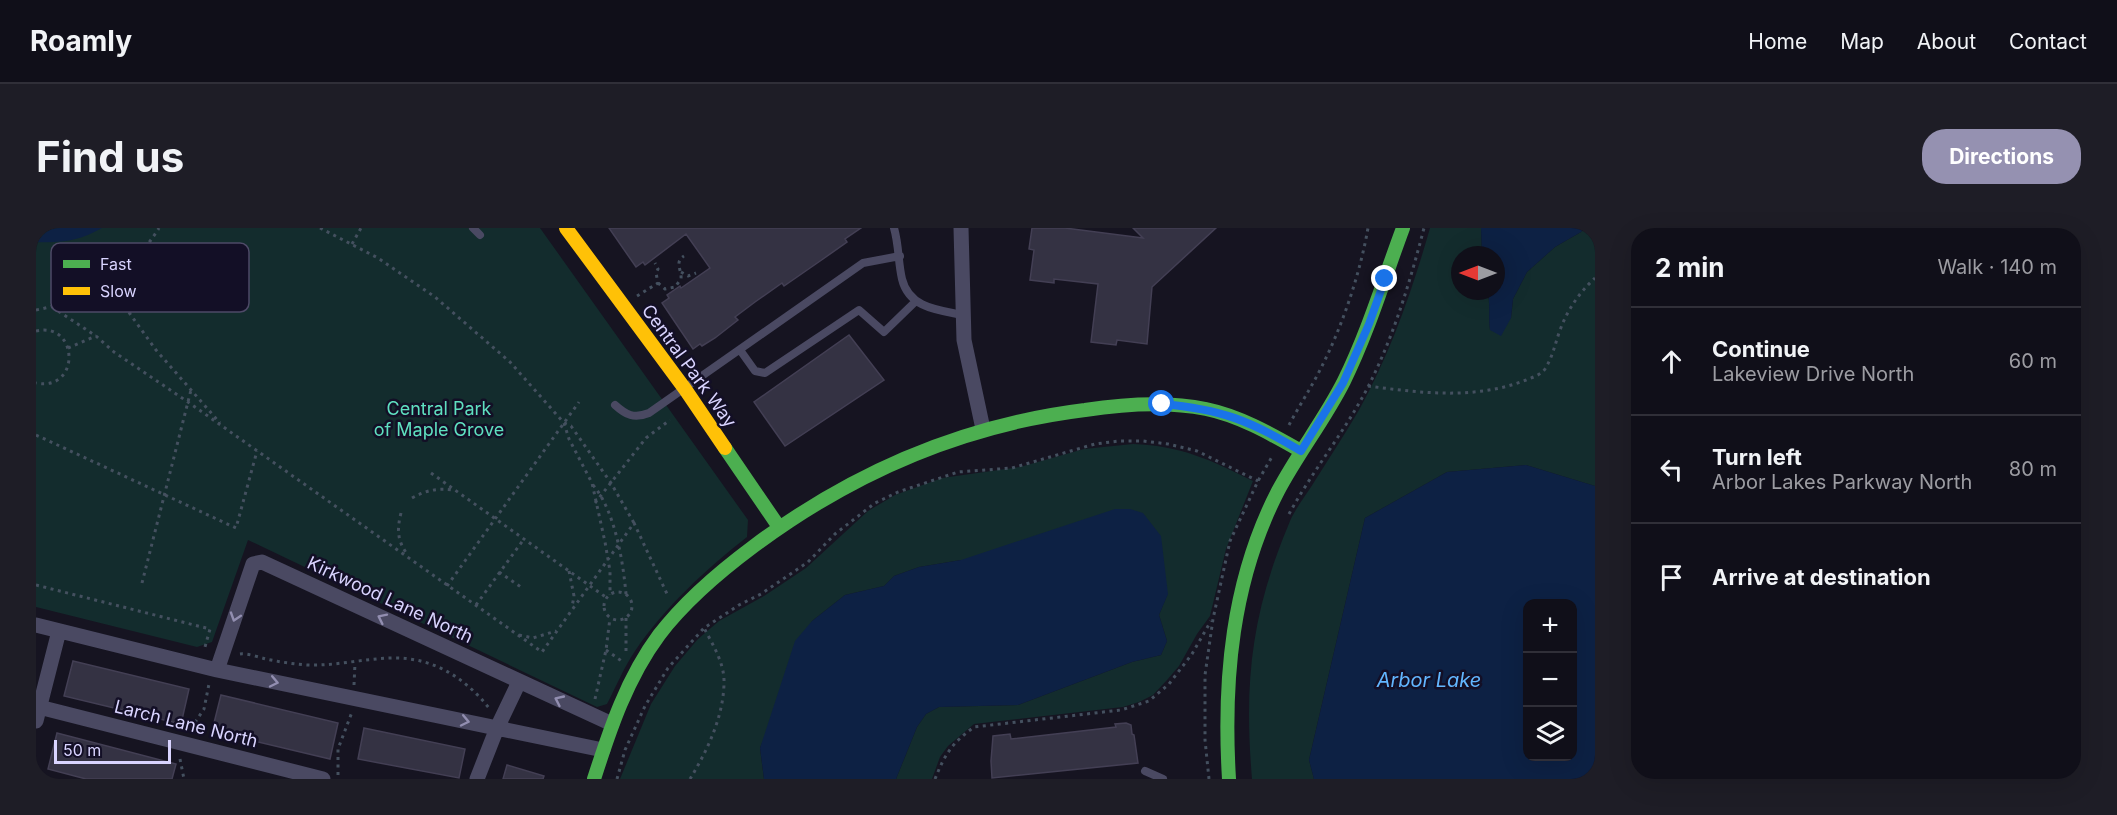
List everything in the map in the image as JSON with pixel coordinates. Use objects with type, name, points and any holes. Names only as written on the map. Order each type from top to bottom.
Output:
[{"type":"street","name":"Central Park Way","points":[[566,228],[685,390],[779,527]]},
{"type":"street","points":[[961,228],[964,340],[983,429]]},
{"type":"street","points":[[1388,228],[1389,267]]},
{"type":"street","points":[[1229,779],[1225,715],[1227,674],[1236,616],[1246,575],[1260,531],[1277,493],[1343,383],[1369,324],[1403,228]]},
{"type":"street","points":[[594,779],[612,724],[635,670],[672,618],[719,573],[779,527],[850,482],[925,448],[983,429],[1030,418],[1086,409],[1162,404],[1194,407],[1254,424],[1301,451]]},
{"type":"street","name":"Kirkwood Lane North","points":[[217,670],[253,564],[262,562],[612,724]]},
{"type":"street","points":[[36,625],[217,670],[603,750]]},
{"type":"street","points":[[38,714],[59,631]]},
{"type":"street","points":[[477,779],[497,728],[519,682]]},
{"type":"street","name":"Larch Lane North","points":[[38,714],[323,779]]},
{"type":"lane","points":[[474,228],[480,235]]},
{"type":"lane","points":[[894,228],[898,241],[902,280],[910,297],[930,308],[963,315]]},
{"type":"lane","points":[[615,405],[626,414],[640,417],[662,406],[863,263],[900,256]]},
{"type":"lane","points":[[740,350],[755,371],[765,373],[859,310],[884,332],[916,301]]},
{"type":"lane","points":[[1145,771],[1163,779]]},
{"type":"path","points":[[148,243],[159,228]]},
{"type":"path","points":[[320,228],[378,258],[435,297],[510,362],[564,423],[569,438],[592,483],[602,495],[618,545],[626,594],[632,601],[630,614],[618,620],[610,617],[605,609],[608,597],[608,559],[592,483]]},
{"type":"path","points":[[352,244],[361,228]]},
{"type":"path","points":[[1291,421],[1321,368],[1343,316],[1363,254],[1368,228]]},
{"type":"path","points":[[1287,518],[1302,490],[1346,424],[1387,346],[1424,228]]},
{"type":"path","points":[[654,263],[658,269],[656,273],[658,283],[665,289],[675,287],[680,282],[679,262],[684,256]]},
{"type":"path","points":[[681,272],[688,276],[696,273]]},
{"type":"path","points":[[1368,386],[1423,394],[1470,392],[1503,388],[1543,372],[1552,357],[1569,308],[1583,289],[1595,278]]},
{"type":"path","points":[[637,296],[658,283]]},
{"type":"path","points":[[36,310],[51,307]]},
{"type":"path","points":[[60,312],[542,652],[634,523]]},
{"type":"path","points":[[128,312],[156,350],[225,428]]},
{"type":"path","points":[[130,312],[131,316]]},
{"type":"path","points":[[36,331],[49,330],[57,334],[64,340],[70,357],[64,374],[57,380],[49,384],[36,383]]},
{"type":"path","points":[[68,348],[96,336]]},
{"type":"path","points":[[142,583],[191,390]]},
{"type":"path","points":[[447,586],[579,402]]},
{"type":"path","points":[[595,502],[646,438],[670,420]]},
{"type":"path","points":[[564,423],[571,426],[611,483],[634,523],[669,598]]},
{"type":"path","points":[[36,435],[236,528],[257,450]]},
{"type":"path","points":[[616,779],[625,750],[645,706],[668,668],[704,628],[739,605],[761,594],[808,562],[836,534],[875,503],[898,492],[958,472],[1011,468],[1095,444],[1143,441],[1197,451],[1258,481]]},
{"type":"path","points":[[431,473],[608,597]]},
{"type":"path","points":[[412,498],[439,488],[456,490]]},
{"type":"path","points":[[401,513],[397,528],[400,545],[410,557]]},
{"type":"path","points":[[476,605],[524,538]]},
{"type":"path","points":[[569,571],[574,596],[572,609]]},
{"type":"path","points":[[499,572],[521,587]]},
{"type":"path","points":[[36,585],[210,629],[205,647]]},
{"type":"path","points":[[608,597],[617,592],[626,594]]},
{"type":"path","points":[[595,699],[606,651],[610,617]]},
{"type":"path","points":[[606,651],[625,661],[626,618]]},
{"type":"path","points":[[935,779],[943,758],[955,741],[974,728],[1121,710],[1149,701],[1169,684],[1192,654],[1213,619]]},
{"type":"path","points":[[690,779],[718,720],[724,683],[717,652],[704,628]]},
{"type":"path","points":[[517,635],[533,638],[556,631]]},
{"type":"path","points":[[240,653],[296,664],[334,665],[394,658],[414,660],[437,666],[463,681],[489,708]]},
{"type":"path","points":[[336,779],[340,765],[339,749],[352,714],[355,663]]},
{"type":"green space","name":"Central Park of Maple Grove","points":[[36,228],[540,228],[748,520],[747,537],[701,576],[659,619],[631,657],[607,704],[597,707],[248,540],[212,642],[197,647],[36,607]]},
{"type":"green space","points":[[1430,228],[1481,228],[1482,246],[1451,246],[1451,300],[1489,300],[1490,330],[1511,318],[1513,299],[1527,272],[1555,247],[1585,228],[1595,228],[1595,486],[1526,465],[1447,472],[1365,518],[1309,760],[1314,779],[1252,779],[1249,711],[1253,650],[1258,620],[1276,558],[1293,516],[1353,420],[1381,366],[1416,275]]},
{"type":"green space","points":[[1133,444],[1151,445],[1196,455],[1253,481],[1226,549],[1210,616],[1179,666],[1153,695],[1123,707],[974,724],[948,746],[940,757],[932,779],[896,779],[917,727],[926,714],[939,707],[1018,705],[1132,662],[1161,655],[1167,641],[1159,615],[1168,593],[961,560],[919,567],[894,576],[884,586],[845,595],[812,621],[760,748],[764,779],[620,779],[651,704],[675,666],[698,639],[719,621],[764,596],[806,568],[868,511],[895,495],[942,478],[1020,467],[1084,449]]},
{"type":"water","points":[[36,228],[102,228],[78,238],[36,242]]},
{"type":"water","points":[[1481,228],[1585,228],[1555,247],[1527,272],[1513,299],[1511,318],[1501,336],[1490,330],[1489,300],[1505,300],[1505,246],[1482,246]]},
{"type":"water","name":"Arbor Lake","points":[[1526,465],[1595,486],[1595,779],[1314,779],[1309,760],[1365,518],[1447,472]]},
{"type":"water","points":[[1115,509],[1130,509],[1143,513],[1161,536],[1168,594],[1159,615],[1167,641],[1161,655],[1132,662],[1018,705],[939,707],[926,714],[917,727],[896,779],[764,779],[760,748],[795,641],[812,621],[845,595],[884,586],[894,576],[919,567],[961,560]]},
{"type":"building","points":[[609,228],[861,228],[845,239],[847,242],[823,259],[784,286],[782,283],[735,317],[738,320],[715,338],[693,349],[662,303],[669,298],[667,295],[710,268],[686,234],[645,265],[643,262],[636,267]]},
{"type":"building","points":[[1032,228],[1065,228],[1143,238],[1133,228],[1216,228],[1152,287],[1147,344],[1117,340],[1116,345],[1091,342],[1098,284],[1054,279],[1054,283],[1030,280],[1034,250],[1029,249]]},
{"type":"building","points":[[849,335],[884,380],[785,446],[754,402]]},
{"type":"building","points":[[73,661],[189,689],[181,724],[64,696]]},
{"type":"building","points":[[221,695],[338,723],[330,759],[212,731]]},
{"type":"building","points":[[1115,724],[1131,725],[1134,735],[1138,763],[992,778],[993,736],[1010,734],[1011,739],[1116,727]]},
{"type":"building","points":[[364,728],[465,749],[459,778],[358,759]]},
{"type":"building","points":[[57,733],[176,764],[172,779],[86,779],[48,769]]},
{"type":"building","points":[[507,765],[544,776],[543,779],[503,779]]},
{"type":"traffic: fast","points":[[1229,779],[1227,742],[1230,668],[1234,631],[1250,560],[1262,525],[1278,491],[1337,395],[1353,362],[1403,228]]},
{"type":"traffic: fast","points":[[594,779],[613,723],[629,686],[648,651],[680,610],[715,577],[791,520],[830,496],[910,456],[952,440],[1040,417],[1100,408],[1161,404],[1191,406],[1231,416],[1301,451]]},
{"type":"traffic: fast","points":[[725,448],[779,527]]},
{"type":"traffic: slow","points":[[566,228],[685,389],[725,448]]},
{"type":"route","points":[[1162,404],[1194,407],[1225,414],[1254,424],[1301,451],[1343,383],[1369,324],[1385,279]]}]
